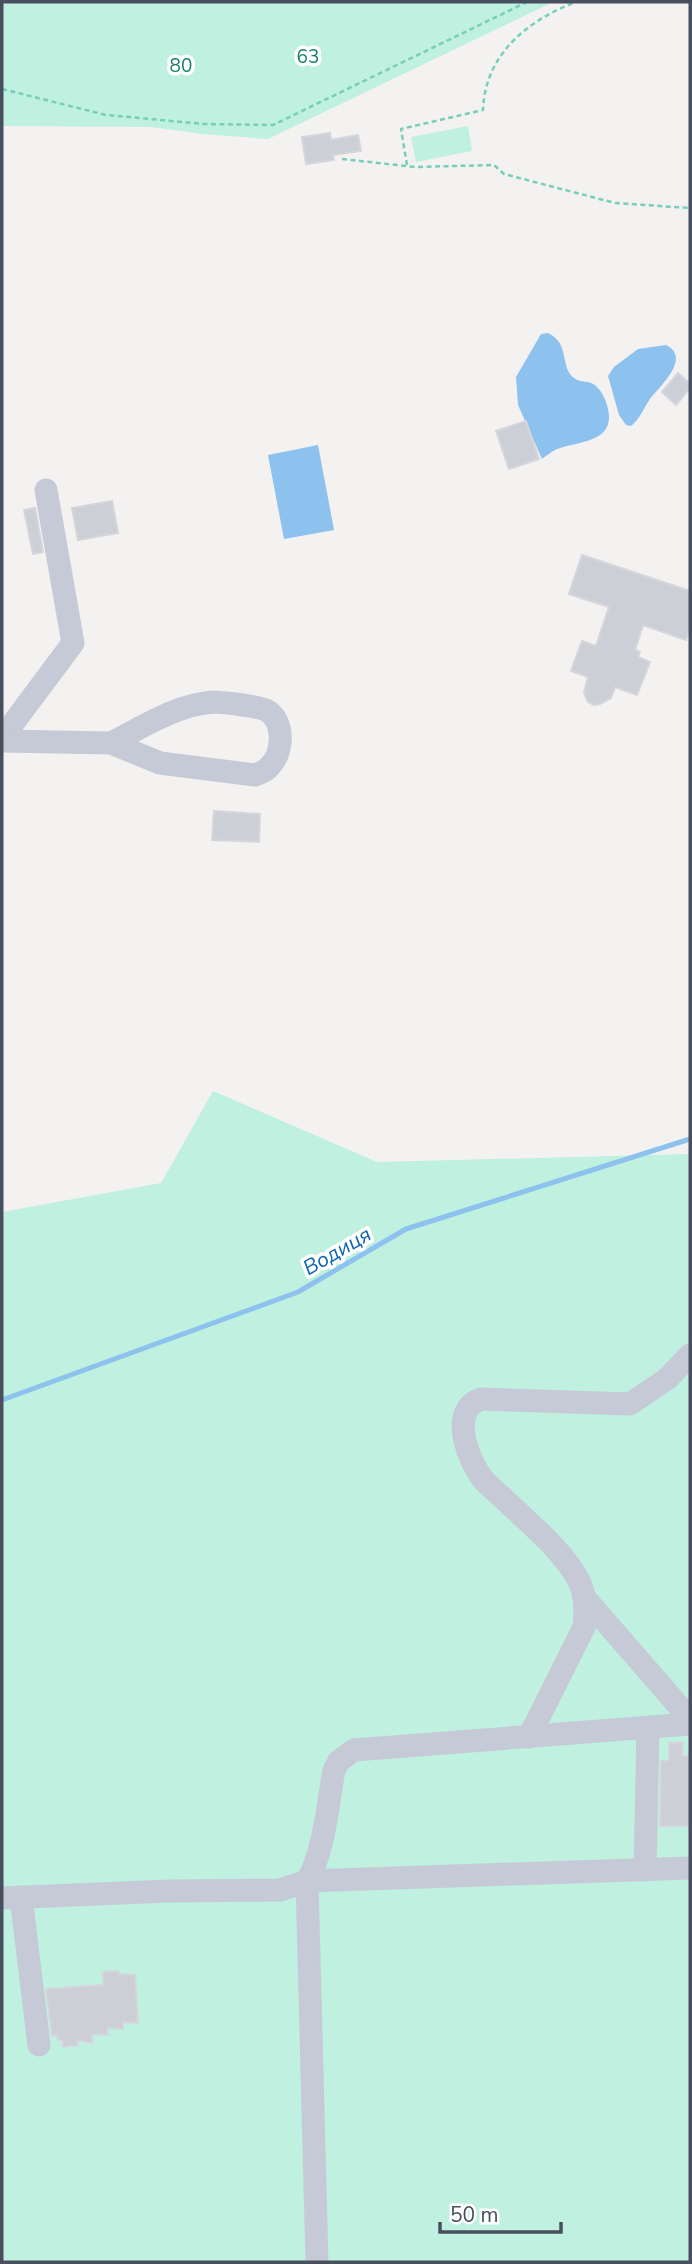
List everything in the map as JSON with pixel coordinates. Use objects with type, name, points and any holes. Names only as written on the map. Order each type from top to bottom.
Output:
[{"type":"street","points":[[2,740],[73,643],[47,490]]},
{"type":"street","points":[[2,740],[111,743],[160,763],[255,775],[268,769],[277,758],[280,728],[275,718],[264,710],[213,702],[180,709],[111,743]]},
{"type":"street","points":[[529,1737],[584,1627],[584,1597],[579,1581],[564,1559],[481,1477],[467,1447],[462,1426],[466,1408],[481,1399],[630,1404],[667,1379],[690,1355]]},
{"type":"street","points":[[584,1597],[690,1721]]},
{"type":"street","points":[[317,2262],[307,1881],[314,1871],[334,1770],[339,1761],[354,1750],[648,1728],[690,1721]]},
{"type":"street","points":[[645,1870],[648,1728]]},
{"type":"street","points":[[39,2045],[12,1897],[280,1890],[307,1881],[690,1868]]},
{"type":"path","points":[[2,89],[106,115],[205,124],[273,125],[527,2]]},
{"type":"path","points":[[407,166],[401,128],[483,110],[489,79],[505,48],[543,16],[576,2]]},
{"type":"path","points":[[342,159],[407,166],[494,165],[504,174],[615,203],[690,208]]},
{"type":"green space","points":[[2,2],[553,2],[268,139],[152,127],[2,126]]},
{"type":"green space","points":[[468,126],[472,151],[416,162],[411,137]]},
{"type":"green space","points":[[213,1091],[377,1162],[690,1154],[690,2262],[2,2262],[2,1212],[161,1183]]},
{"type":"water","points":[[548,333],[559,343],[570,374],[576,380],[592,383],[600,390],[607,406],[609,420],[600,435],[555,450],[542,459],[518,405],[516,377],[541,334]]},
{"type":"water","points":[[666,345],[676,357],[672,372],[637,420],[631,426],[626,425],[619,415],[608,376],[614,367],[638,349]]},
{"type":"water","points":[[318,445],[334,530],[284,539],[268,455]]},
{"type":"building","points":[[330,133],[331,140],[358,135],[361,151],[333,155],[334,160],[306,164],[302,137]]},
{"type":"building","points":[[678,373],[690,384],[690,388],[676,405],[662,392]]},
{"type":"building","points":[[526,421],[539,459],[509,469],[496,431]]},
{"type":"building","points":[[112,501],[118,533],[78,540],[72,508]]},
{"type":"building","points":[[35,508],[43,552],[33,554],[24,510]]},
{"type":"building","points":[[582,555],[690,591],[690,627],[686,640],[643,625],[635,650],[640,652],[638,657],[650,662],[637,695],[615,687],[611,698],[594,705],[588,702],[584,693],[588,677],[571,671],[582,641],[596,646],[609,607],[569,594]]},
{"type":"building","points":[[214,811],[260,814],[259,842],[212,840]]},
{"type":"building","points":[[683,1742],[682,1756],[690,1756],[690,1826],[660,1826],[661,1761],[669,1761],[669,1743]]},
{"type":"building","points":[[119,1971],[119,1974],[135,1975],[138,2023],[123,2022],[123,2029],[107,2028],[108,2035],[92,2034],[92,2043],[77,2040],[78,2045],[63,2047],[62,2040],[58,2040],[57,2035],[52,2036],[46,1989],[103,1985],[103,1972]]},
{"type":"waterway","name":"Водиця","points":[[2,1400],[298,1292],[406,1229],[690,1139]]},
{"type":"park label","name":"63","points":[[308,57]]},
{"type":"park label","name":"80","points":[[181,66]]}]
